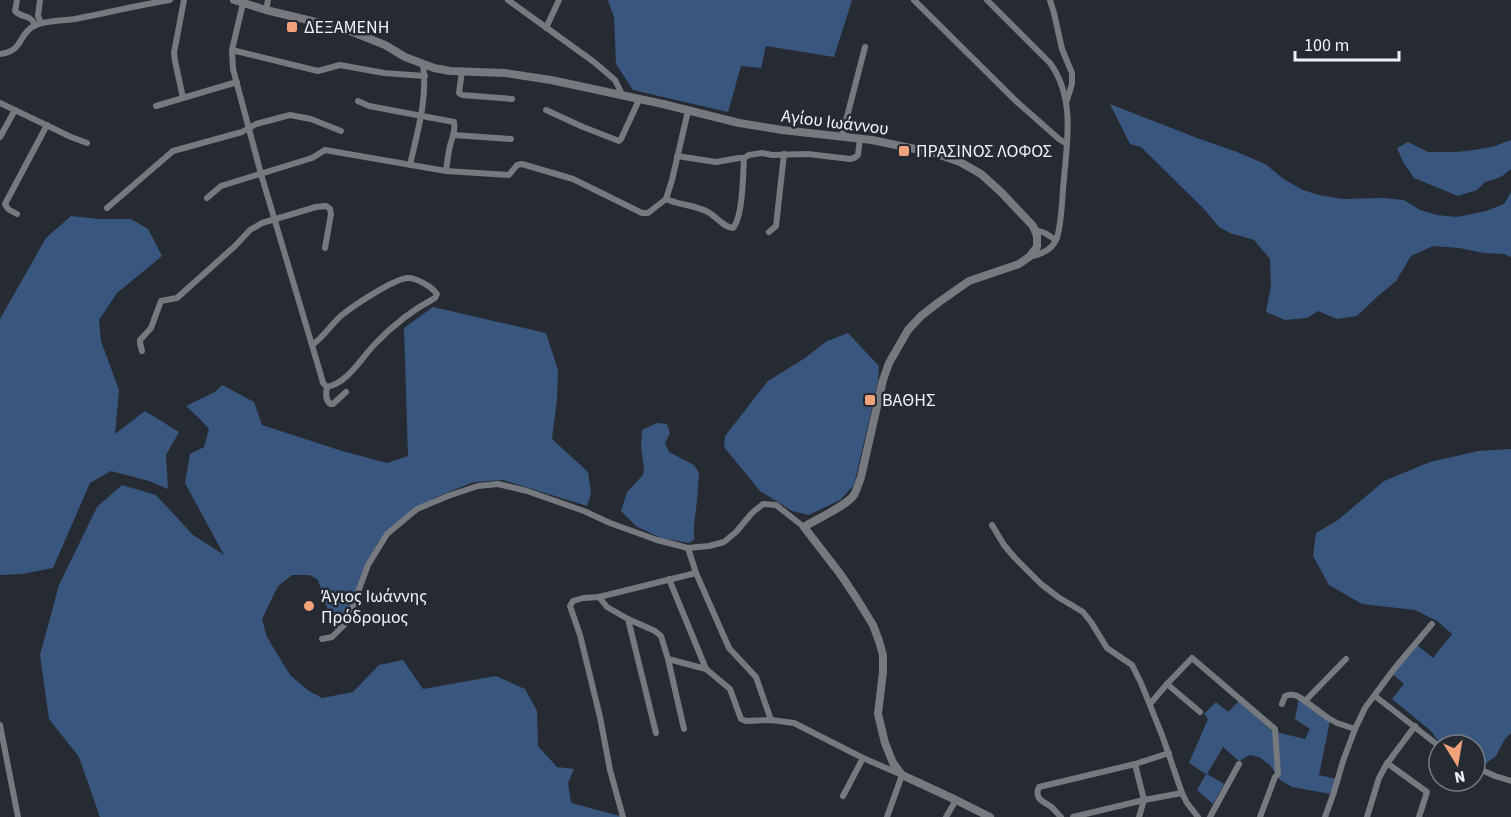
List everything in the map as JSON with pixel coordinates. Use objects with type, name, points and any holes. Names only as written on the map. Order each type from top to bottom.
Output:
[{"type":"street","points":[[16,0],[15,11],[28,16],[38,24]]},
{"type":"street","points":[[38,24],[40,0]]},
{"type":"street","points":[[0,54],[14,50],[26,33],[38,24],[170,0]]},
{"type":"street","points":[[183,98],[174,53],[184,0]]},
{"type":"street","name":"Αγίου Ιωάννου","points":[[234,0],[345,29],[385,45],[423,65],[450,71],[505,73],[551,80],[740,123],[860,138],[934,153],[966,164],[981,174],[1023,214],[1036,230]]},
{"type":"street","points":[[266,10],[268,0]]},
{"type":"street","points":[[508,0],[517,3],[546,28],[604,70],[615,80],[623,96]]},
{"type":"street","points":[[546,28],[559,0]]},
{"type":"street","points":[[914,0],[1017,102],[1067,144]]},
{"type":"street","points":[[804,527],[846,503],[856,491],[883,380],[889,363],[908,330],[921,316],[969,281],[1041,254],[1056,240],[1061,214],[1067,144],[1066,103],[1056,72],[1050,63],[987,0]]},
{"type":"street","points":[[1050,0],[1062,49],[1072,73],[1072,84],[1066,103]]},
{"type":"street","points":[[243,3],[232,50],[233,69],[261,174],[323,384],[327,387]]},
{"type":"street","points":[[842,136],[865,47]]},
{"type":"street","points":[[232,50],[318,72],[340,65],[384,73],[425,75]]},
{"type":"street","points":[[410,165],[424,94],[423,65]]},
{"type":"street","points":[[462,71],[458,89],[462,96],[512,99]]},
{"type":"street","points":[[156,106],[237,82]]},
{"type":"street","points":[[546,110],[619,141],[639,100]]},
{"type":"street","points":[[358,102],[454,122],[454,135],[449,147],[446,171]]},
{"type":"street","points":[[0,103],[87,143]]},
{"type":"street","points":[[0,137],[15,110]]},
{"type":"street","points":[[207,198],[221,186],[312,158],[325,150],[446,171],[505,175],[511,173],[517,165],[522,164],[573,179],[645,214],[666,199],[688,111]]},
{"type":"street","points":[[107,208],[173,151],[242,132],[256,124],[290,115],[311,119],[341,131]]},
{"type":"street","points":[[17,214],[8,209],[5,204],[47,125]]},
{"type":"street","points":[[454,135],[511,139]]},
{"type":"street","points":[[677,156],[716,162],[744,158],[754,154],[808,154],[854,158],[858,155],[860,138]]},
{"type":"street","points":[[769,231],[776,226],[784,154]]},
{"type":"street","points":[[666,199],[710,213],[725,226],[733,228],[738,221],[744,158]]},
{"type":"street","points":[[142,351],[140,340],[151,328],[161,301],[177,298],[250,230],[262,223],[326,206],[330,209],[331,214],[325,248]]},
{"type":"street","points":[[1029,257],[1037,247],[1036,230],[1056,240]]},
{"type":"street","points":[[312,345],[342,315],[380,290],[402,279],[414,279],[437,294],[435,298],[413,310],[393,326],[341,381],[327,387]]},
{"type":"street","points":[[327,387],[327,401],[330,404],[346,392]]},
{"type":"street","points":[[322,639],[332,637],[347,622],[368,565],[387,534],[417,509],[477,486],[498,484],[527,492],[584,511],[657,540],[688,548],[724,542],[763,504],[776,505],[804,527],[841,575],[873,625],[883,655],[878,714],[885,743],[902,775]]},
{"type":"street","points":[[992,525],[1015,558],[1041,584],[1083,612],[1107,648],[1132,665],[1150,704],[1182,793],[1198,817]]},
{"type":"street","points":[[688,548],[696,573],[729,648],[756,677],[771,720]]},
{"type":"street","points":[[622,817],[580,635],[570,606],[573,602],[583,598],[599,597],[696,573]]},
{"type":"street","points":[[669,579],[706,669]]},
{"type":"street","points":[[599,597],[607,607],[661,636],[684,729]]},
{"type":"street","points":[[628,619],[656,733]]},
{"type":"street","points":[[1325,817],[1335,792],[1343,761],[1365,708],[1432,624]]},
{"type":"street","points":[[1150,704],[1192,658],[1275,729],[1278,774],[1260,817]]},
{"type":"street","points":[[668,659],[706,669],[730,689],[741,719],[794,723],[990,817]]},
{"type":"street","points":[[1305,701],[1346,659]]},
{"type":"street","points":[[1167,684],[1200,712]]},
{"type":"street","points":[[1282,704],[1285,696],[1298,695],[1336,723],[1355,729]]},
{"type":"street","points":[[1375,696],[1427,738]]},
{"type":"street","points":[[0,725],[3,758],[18,817]]},
{"type":"street","points":[[1367,817],[1379,778],[1387,763],[1415,726]]},
{"type":"street","points":[[1061,817],[1039,798],[1037,790],[1039,787],[1135,764],[1169,753]]},
{"type":"street","points":[[843,796],[863,758]]},
{"type":"street","points":[[1387,763],[1426,792],[1419,817]]},
{"type":"street","points":[[1135,764],[1144,800],[1139,817]]},
{"type":"street","points":[[1210,817],[1239,764]]},
{"type":"street","points":[[1487,772],[1511,781]]},
{"type":"street","points":[[887,817],[902,775]]},
{"type":"street","points":[[1073,817],[1182,793]]},
{"type":"street","points":[[946,817],[956,800]]},
{"type":"shaded area","points":[[608,0],[852,0],[834,57],[766,46],[761,68],[741,66],[728,112],[633,90],[616,64],[614,17]]},
{"type":"shaded area","points":[[1110,104],[1265,164],[1285,180],[1303,190],[1319,195],[1342,199],[1404,200],[1420,210],[1457,217],[1486,211],[1504,204],[1511,192],[1511,257],[1504,254],[1433,246],[1411,256],[1396,281],[1357,316],[1337,319],[1318,311],[1307,318],[1285,320],[1266,312],[1271,286],[1270,259],[1254,240],[1219,227],[1204,209],[1141,147],[1130,144]]},
{"type":"shaded area","points":[[1511,140],[1511,169],[1501,177],[1485,182],[1477,190],[1458,196],[1414,178],[1397,148],[1408,142],[1428,152],[1455,152],[1492,147]]},
{"type":"shaded area","points":[[71,216],[131,219],[148,229],[162,256],[117,293],[99,320],[101,341],[119,390],[115,434],[145,411],[179,432],[166,455],[168,489],[149,481],[111,471],[90,483],[53,568],[22,574],[0,575],[0,319],[46,238]]},
{"type":"shaded area","points":[[433,307],[546,333],[558,370],[552,439],[588,472],[591,494],[587,506],[503,480],[474,482],[434,498],[404,517],[378,542],[343,627],[334,629],[318,580],[310,575],[292,575],[278,586],[262,619],[267,637],[290,675],[309,691],[322,698],[353,692],[379,665],[403,660],[423,689],[496,676],[525,689],[537,711],[538,746],[557,767],[574,769],[568,783],[571,803],[624,817],[100,817],[79,757],[49,719],[40,655],[59,585],[97,507],[122,485],[156,495],[193,535],[224,555],[185,483],[190,454],[204,447],[209,429],[186,406],[215,392],[222,385],[254,402],[262,425],[387,463],[408,456],[404,328]]},
{"type":"shaded area","points":[[848,333],[879,366],[878,382],[854,485],[840,500],[809,515],[792,511],[760,491],[724,447],[725,436],[768,381],[827,341]]},
{"type":"shaded area","points":[[657,423],[667,424],[670,433],[665,443],[669,452],[694,465],[699,473],[694,540],[689,543],[661,538],[636,526],[621,511],[627,492],[643,475],[642,430]]},
{"type":"shaded area","points":[[1511,449],[1511,733],[1496,756],[1487,763],[1487,733],[1432,733],[1392,699],[1404,684],[1390,672],[1417,645],[1433,658],[1452,634],[1437,621],[1415,610],[1362,604],[1329,585],[1313,556],[1316,533],[1338,520],[1384,481],[1430,462],[1478,451]]},
{"type":"shaded area","points":[[1299,698],[1330,721],[1319,775],[1336,779],[1330,794],[1292,787],[1280,780],[1270,765],[1259,757],[1250,755],[1239,761],[1223,747],[1207,774],[1224,784],[1213,804],[1197,790],[1206,774],[1189,763],[1208,719],[1204,714],[1216,702],[1228,712],[1239,701],[1272,731],[1305,739],[1310,729],[1295,719]]},
{"type":"place","name":"ΔΕΞΑΜΕΝΗ","points":[[292,27]]},
{"type":"place","name":"ΠΡΑΣΙΝΟΣ ΛΟΦΟΣ","points":[[904,151]]},
{"type":"place","name":"ΒΑΘΗΣ","points":[[870,400]]},
{"type":"place","name":"Άγιος Ιωάννης Πρόδρομος","points":[[309,606]]}]
